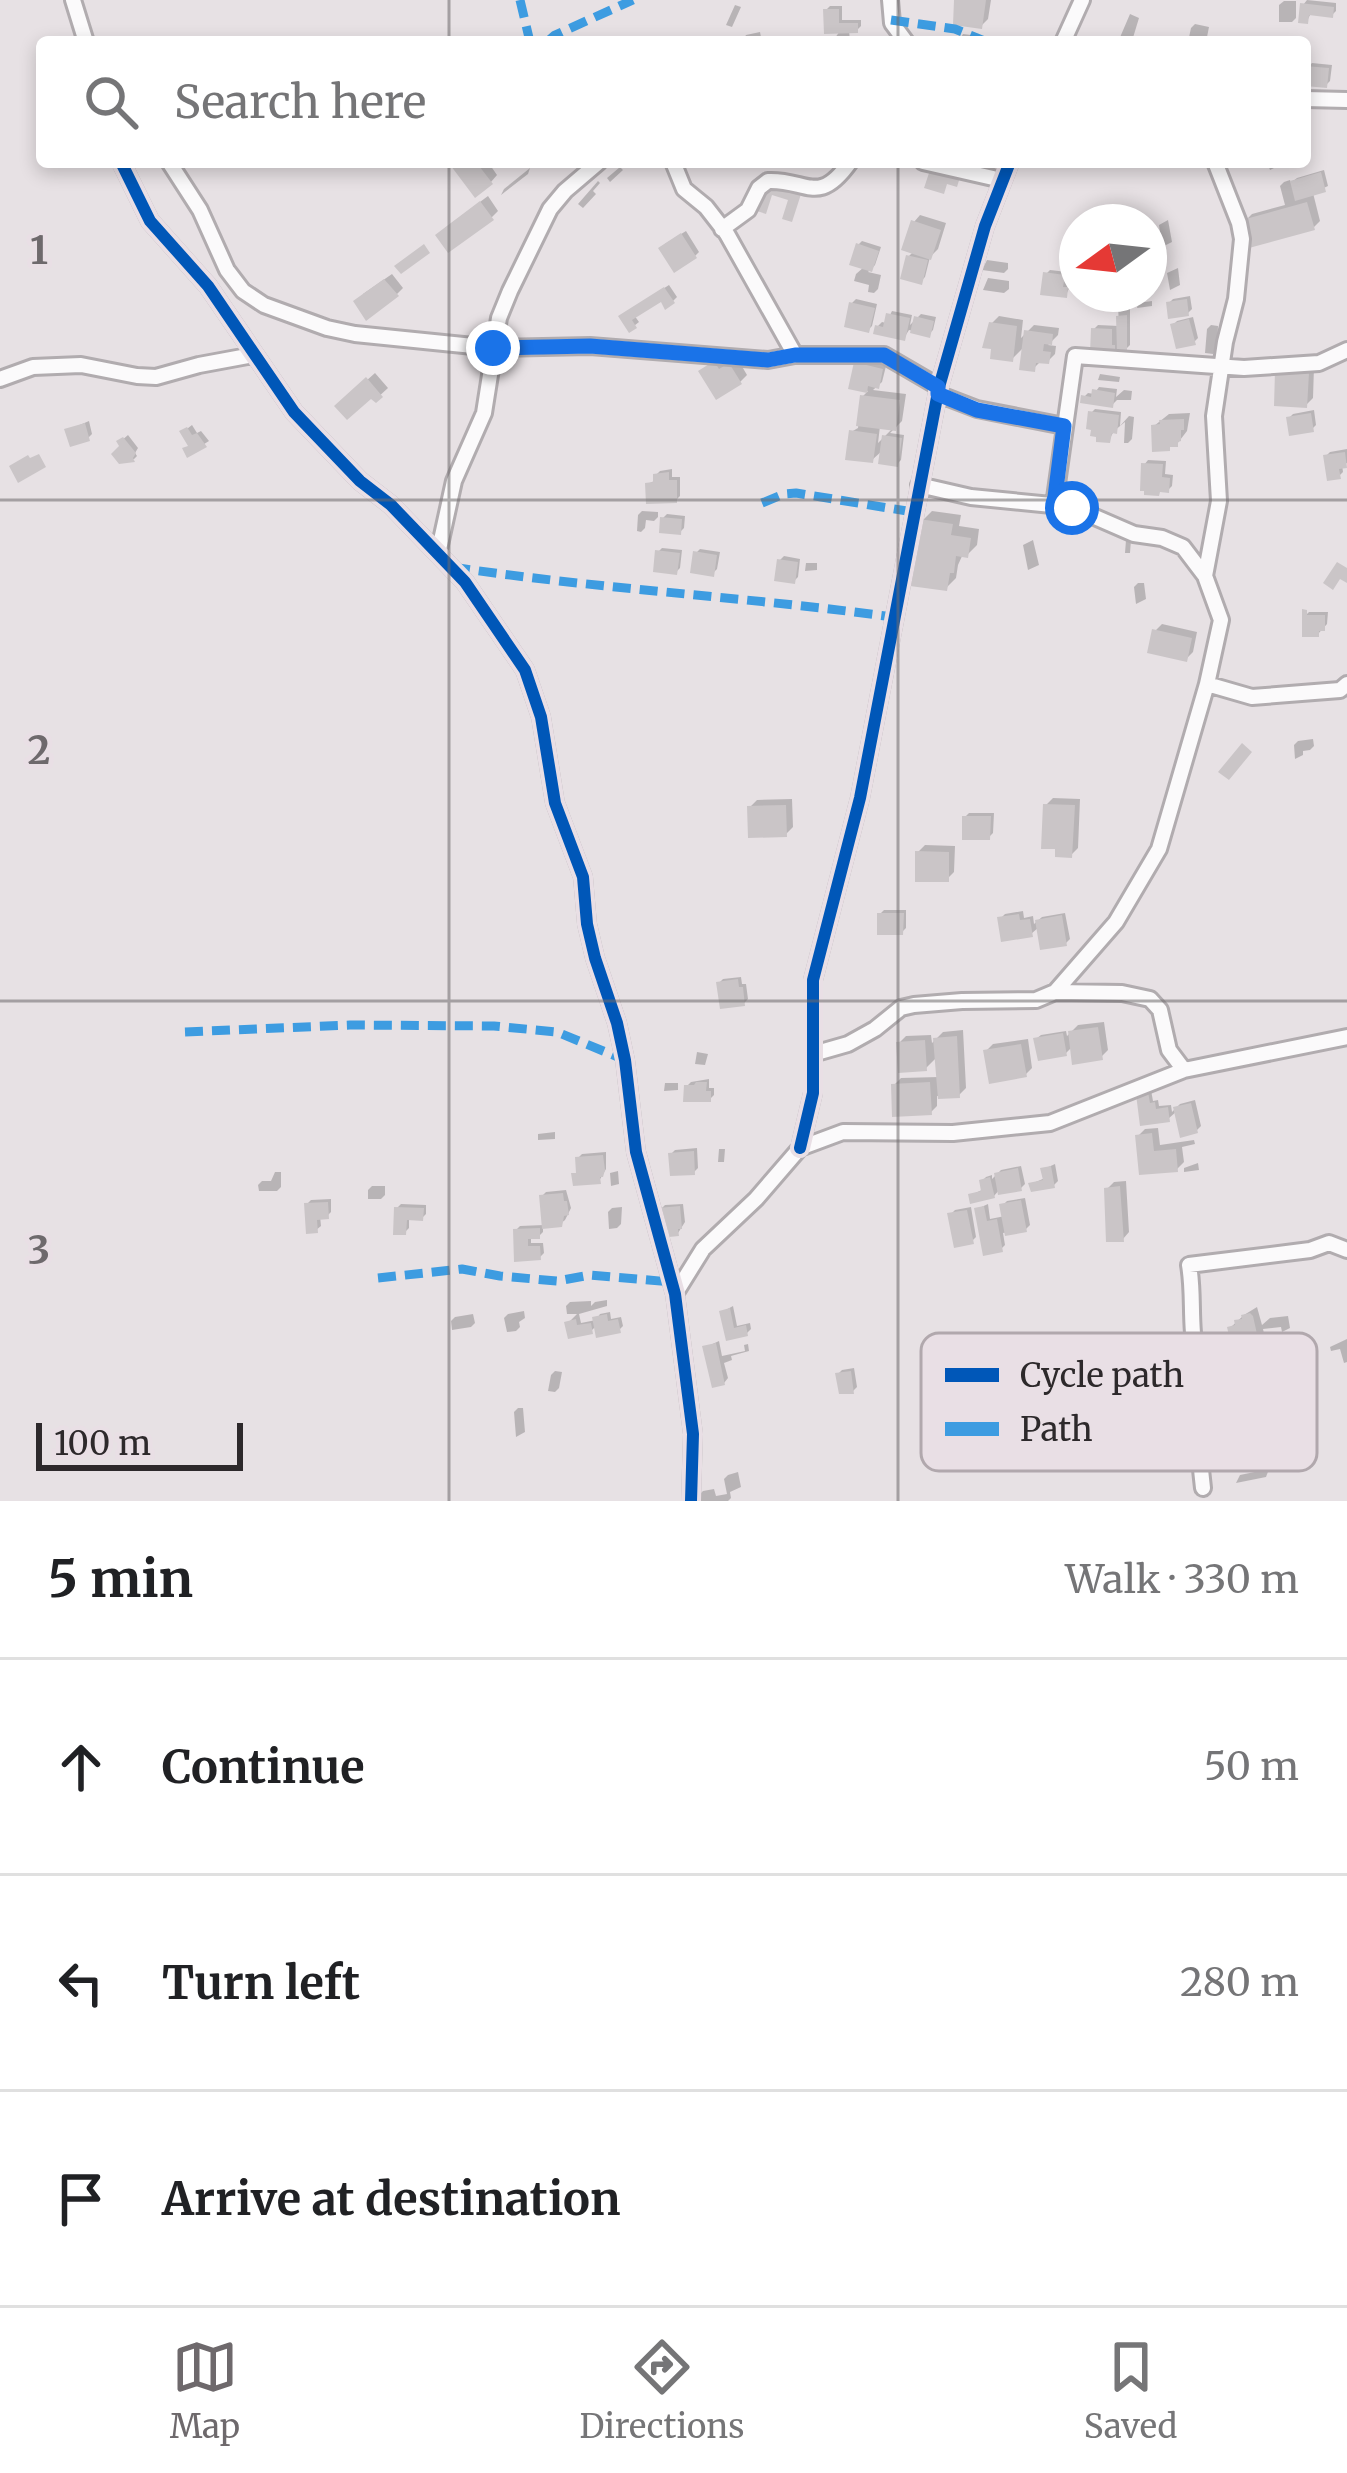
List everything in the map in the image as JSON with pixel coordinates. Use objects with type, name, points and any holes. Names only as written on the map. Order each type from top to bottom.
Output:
[{"type":"street","points":[[73,0],[84,36]]},
{"type":"street","points":[[890,0],[892,23],[902,36]]},
{"type":"street","points":[[1066,36],[1082,0]]},
{"type":"street","points":[[1311,99],[1347,100]]},
{"type":"street","points":[[124,168],[150,221],[208,286],[294,412],[465,582],[525,670],[536,697],[560,823],[583,878],[586,924],[625,1060],[636,1152],[675,1294],[693,1434],[691,1501]]},
{"type":"street","points":[[173,168],[200,211],[226,270],[243,291],[264,305],[327,328],[493,348],[590,346],[768,360],[795,355],[884,355],[977,410],[1064,426]]},
{"type":"street","points":[[438,554],[454,481],[484,413],[499,318],[550,209],[592,168]]},
{"type":"street","points":[[675,168],[684,189],[722,229],[795,355]]},
{"type":"street","points":[[722,229],[748,210],[767,181],[814,189],[829,184],[844,168]]},
{"type":"street","points":[[675,1294],[703,1249],[800,1148],[813,1093],[813,980],[860,798],[938,390],[1008,168]]},
{"type":"street","points":[[1205,576],[1219,501],[1214,416],[1237,299],[1242,238],[1217,168]]},
{"type":"street","points":[[992,207],[993,170]]},
{"type":"street","points":[[1054,505],[1075,356],[1244,368],[1319,363],[1347,350]]},
{"type":"street","points":[[0,379],[33,368],[81,365],[156,377],[253,355]]},
{"type":"street","points":[[919,485],[971,497],[1054,505],[1086,512],[1134,534],[1162,538],[1184,548],[1205,576],[1221,620],[1208,684],[1159,849],[1116,922],[1055,992]]},
{"type":"street","points":[[1208,684],[1252,698],[1345,688]]},
{"type":"street","points":[[813,1054],[848,1044],[901,1008],[962,1000],[1036,1000],[1055,992],[1122,993],[1150,999],[1160,1010],[1169,1050],[1184,1070]]},
{"type":"street","points":[[800,1148],[843,1132],[953,1133],[1050,1123],[1184,1070],[1347,1037]]},
{"type":"street","points":[[1192,1333],[1194,1291],[1189,1265],[1310,1250],[1329,1243],[1347,1250]]},
{"type":"street","points":[[1201,1471],[1203,1488]]},
{"type":"building","points":[[954,0],[986,0],[982,29],[953,25]]},
{"type":"building","points":[[1300,3],[1334,7],[1333,18],[1309,15],[1308,24],[1298,23]]},
{"type":"building","points":[[823,9],[839,9],[839,23],[858,23],[858,33],[824,34]]},
{"type":"building","points":[[1311,66],[1329,68],[1327,88],[1311,87]]},
{"type":"building","points":[[452,168],[481,168],[493,184],[475,198]]},
{"type":"building","points":[[931,168],[960,177],[957,187],[947,184],[944,194],[924,188]]},
{"type":"building","points":[[1321,172],[1326,192],[1295,201],[1290,181]]},
{"type":"building","points":[[765,184],[802,191],[792,222],[782,219],[788,200],[772,195],[766,214],[757,211]]},
{"type":"building","points":[[480,201],[494,220],[448,253],[435,235]]},
{"type":"building","points":[[1307,202],[1315,230],[1249,248],[1242,220]]},
{"type":"building","points":[[911,220],[941,230],[931,260],[901,250]]},
{"type":"building","points":[[681,233],[697,258],[674,273],[658,248]]},
{"type":"building","points":[[856,243],[879,251],[872,272],[849,265]]},
{"type":"building","points":[[424,244],[430,253],[401,274],[394,266]]},
{"type":"building","points":[[906,255],[928,260],[922,285],[900,279]]},
{"type":"building","points":[[1043,272],[1059,274],[1059,297],[1040,295]]},
{"type":"building","points":[[384,279],[399,296],[366,321],[353,301]]},
{"type":"building","points":[[664,287],[675,303],[665,310],[661,302],[632,320],[637,328],[629,333],[618,316]]},
{"type":"building","points":[[1187,299],[1189,316],[1168,319],[1167,302]]},
{"type":"building","points":[[849,302],[875,308],[869,333],[844,327]]},
{"type":"building","points":[[886,313],[910,318],[905,341],[873,334],[875,325],[883,327]]},
{"type":"building","points":[[1127,315],[1127,352],[1117,352],[1116,316]]},
{"type":"building","points":[[914,316],[934,321],[930,338],[910,333]]},
{"type":"building","points":[[1189,319],[1196,345],[1176,349],[1170,324]]},
{"type":"building","points":[[989,322],[1017,326],[1013,362],[990,359],[991,349],[982,348]]},
{"type":"building","points":[[1091,328],[1112,329],[1115,354],[1090,354]]},
{"type":"building","points":[[1024,330],[1053,334],[1052,345],[1044,344],[1043,351],[1051,352],[1049,364],[1036,363],[1035,372],[1019,370]]},
{"type":"building","points":[[714,361],[719,369],[729,363],[742,384],[716,400],[698,371]]},
{"type":"building","points":[[854,362],[883,369],[879,389],[868,386],[867,393],[848,389]]},
{"type":"building","points":[[1275,371],[1309,373],[1307,408],[1274,406]]},
{"type":"building","points":[[366,377],[383,397],[376,403],[371,399],[347,420],[334,406]]},
{"type":"building","points":[[1092,389],[1115,393],[1113,408],[1080,403],[1081,395],[1091,397]]},
{"type":"building","points":[[860,395],[900,400],[896,431],[856,426]]},
{"type":"building","points":[[1088,411],[1119,415],[1117,434],[1112,433],[1110,443],[1096,442],[1090,436]]},
{"type":"building","points":[[1311,413],[1314,432],[1289,436],[1286,417]]},
{"type":"building","points":[[1184,419],[1178,447],[1152,452],[1151,425]]},
{"type":"building","points":[[85,423],[90,441],[70,447],[64,429]]},
{"type":"building","points":[[187,427],[207,447],[187,458],[182,448],[188,446],[179,431]]},
{"type":"building","points":[[849,430],[877,434],[873,463],[845,460]]},
{"type":"building","points":[[882,435],[902,438],[898,467],[878,464]]},
{"type":"building","points":[[123,437],[136,453],[135,462],[119,464],[111,454]]},
{"type":"building","points":[[1345,452],[1347,468],[1339,469],[1341,479],[1327,481],[1323,455]]},
{"type":"building","points":[[39,454],[46,467],[18,483],[9,466]]},
{"type":"building","points":[[1141,463],[1163,464],[1162,477],[1170,478],[1169,493],[1144,495],[1140,491]]},
{"type":"building","points":[[669,472],[669,480],[677,480],[677,503],[646,504],[645,483],[653,482],[653,474]]},
{"type":"building","points":[[660,517],[682,519],[681,535],[659,533]]},
{"type":"building","points":[[919,519],[953,524],[951,535],[971,538],[968,558],[956,556],[947,591],[910,586]]},
{"type":"building","points":[[655,550],[680,553],[677,575],[653,572]]},
{"type":"building","points":[[693,551],[717,555],[714,577],[690,573]]},
{"type":"building","points":[[777,559],[798,562],[795,584],[774,581]]},
{"type":"building","points":[[1337,562],[1347,568],[1347,583],[1340,579],[1333,590],[1323,583]]},
{"type":"building","points":[[1302,609],[1307,615],[1325,615],[1325,631],[1319,631],[1319,637],[1302,637]]},
{"type":"building","points":[[1152,629],[1192,638],[1187,662],[1147,653]]},
{"type":"building","points":[[1242,743],[1252,752],[1229,780],[1218,772]]},
{"type":"building","points":[[1043,804],[1075,805],[1072,858],[1055,857],[1055,849],[1041,849]]},
{"type":"building","points":[[786,805],[787,837],[748,838],[747,806]]},
{"type":"building","points":[[962,816],[991,816],[990,840],[962,840]]},
{"type":"building","points":[[915,851],[949,852],[949,882],[915,882]]},
{"type":"building","points":[[877,913],[904,913],[903,935],[877,935]]},
{"type":"building","points":[[1019,914],[1020,920],[1030,919],[1033,937],[1001,942],[997,917]]},
{"type":"building","points":[[1062,915],[1067,946],[1040,950],[1035,920]]},
{"type":"building","points":[[738,979],[745,1006],[720,1009],[716,982]]},
{"type":"building","points":[[1098,1027],[1103,1060],[1072,1065],[1068,1031]]},
{"type":"building","points":[[1063,1033],[1067,1056],[1038,1061],[1033,1038]]},
{"type":"building","points":[[957,1036],[960,1098],[938,1099],[933,1038]]},
{"type":"building","points":[[925,1040],[927,1071],[898,1073],[896,1042]]},
{"type":"building","points":[[1021,1044],[1027,1077],[989,1084],[983,1050]]},
{"type":"building","points":[[707,1082],[711,1102],[683,1102],[684,1085]]},
{"type":"building","points":[[930,1082],[932,1115],[892,1117],[891,1084]]},
{"type":"building","points":[[1148,1092],[1156,1109],[1168,1107],[1170,1122],[1140,1126],[1136,1094]]},
{"type":"building","points":[[1191,1103],[1198,1133],[1180,1138],[1173,1107]]},
{"type":"building","points":[[1152,1133],[1154,1151],[1176,1149],[1178,1172],[1139,1175],[1135,1135]]},
{"type":"building","points":[[694,1151],[695,1175],[670,1176],[668,1153]]},
{"type":"building","points":[[603,1155],[601,1184],[573,1186],[575,1157]]},
{"type":"building","points":[[1051,1166],[1055,1188],[1031,1192],[1028,1183],[1043,1180],[1040,1168]]},
{"type":"building","points":[[1018,1168],[1022,1191],[998,1195],[994,1173]]},
{"type":"building","points":[[990,1177],[995,1198],[970,1204],[968,1194],[981,1191],[979,1180]]},
{"type":"building","points":[[1120,1186],[1124,1242],[1106,1242],[1104,1188]]},
{"type":"building","points":[[563,1193],[569,1215],[564,1216],[562,1227],[542,1229],[539,1195]]},
{"type":"building","points":[[1021,1200],[1027,1232],[1005,1236],[999,1204]]},
{"type":"building","points":[[328,1202],[329,1219],[317,1220],[318,1233],[306,1234],[304,1203]]},
{"type":"building","points":[[680,1206],[682,1229],[678,1229],[679,1236],[669,1237],[668,1230],[660,1231],[658,1208]]},
{"type":"building","points":[[984,1206],[987,1221],[997,1219],[1003,1252],[983,1256],[974,1208]]},
{"type":"building","points":[[394,1207],[424,1208],[423,1221],[407,1220],[406,1235],[393,1235]]},
{"type":"building","points":[[967,1210],[974,1244],[954,1248],[947,1213]]},
{"type":"building","points":[[540,1228],[540,1239],[528,1239],[528,1246],[540,1246],[541,1260],[514,1262],[513,1229]]},
{"type":"building","points":[[730,1308],[734,1328],[746,1325],[748,1336],[726,1341],[719,1311]]},
{"type":"building","points":[[607,1314],[608,1321],[618,1319],[621,1333],[596,1338],[592,1317]]},
{"type":"building","points":[[1241,1315],[1253,1316],[1257,1333],[1228,1333],[1227,1327],[1242,1319]]},
{"type":"building","points":[[576,1319],[577,1325],[591,1323],[593,1334],[568,1339],[564,1322]]},
{"type":"building","points":[[716,1343],[725,1385],[712,1388],[702,1346]]},
{"type":"building","points":[[851,1371],[854,1394],[839,1394],[835,1373]]},
{"type":"marked path","points":[[520,0],[529,36]]},
{"type":"marked path","points":[[554,36],[633,0]]},
{"type":"marked path","points":[[891,20],[972,36]]},
{"type":"marked path","points":[[762,503],[796,493],[913,512]]},
{"type":"marked path","points":[[452,567],[893,617]]},
{"type":"marked path","points":[[185,1032],[350,1025],[494,1026],[557,1032],[625,1060]]},
{"type":"marked path","points":[[378,1278],[462,1269],[557,1281],[590,1275],[671,1282]]},
{"type":"cycle path","points":[[124,168],[150,221],[208,286],[294,412],[465,582],[525,670],[541,717],[555,803],[583,877],[587,924],[625,1060],[636,1152],[675,1294],[693,1434],[691,1501]]},
{"type":"cycle path","points":[[800,1148],[813,1093],[813,980],[860,798],[939,387],[985,226],[1008,168]]},
{"type":"route","points":[[493,348],[590,346],[768,360],[795,355],[884,355],[938,387],[938,394],[977,410],[1064,426],[1054,505],[1072,508]]}]
